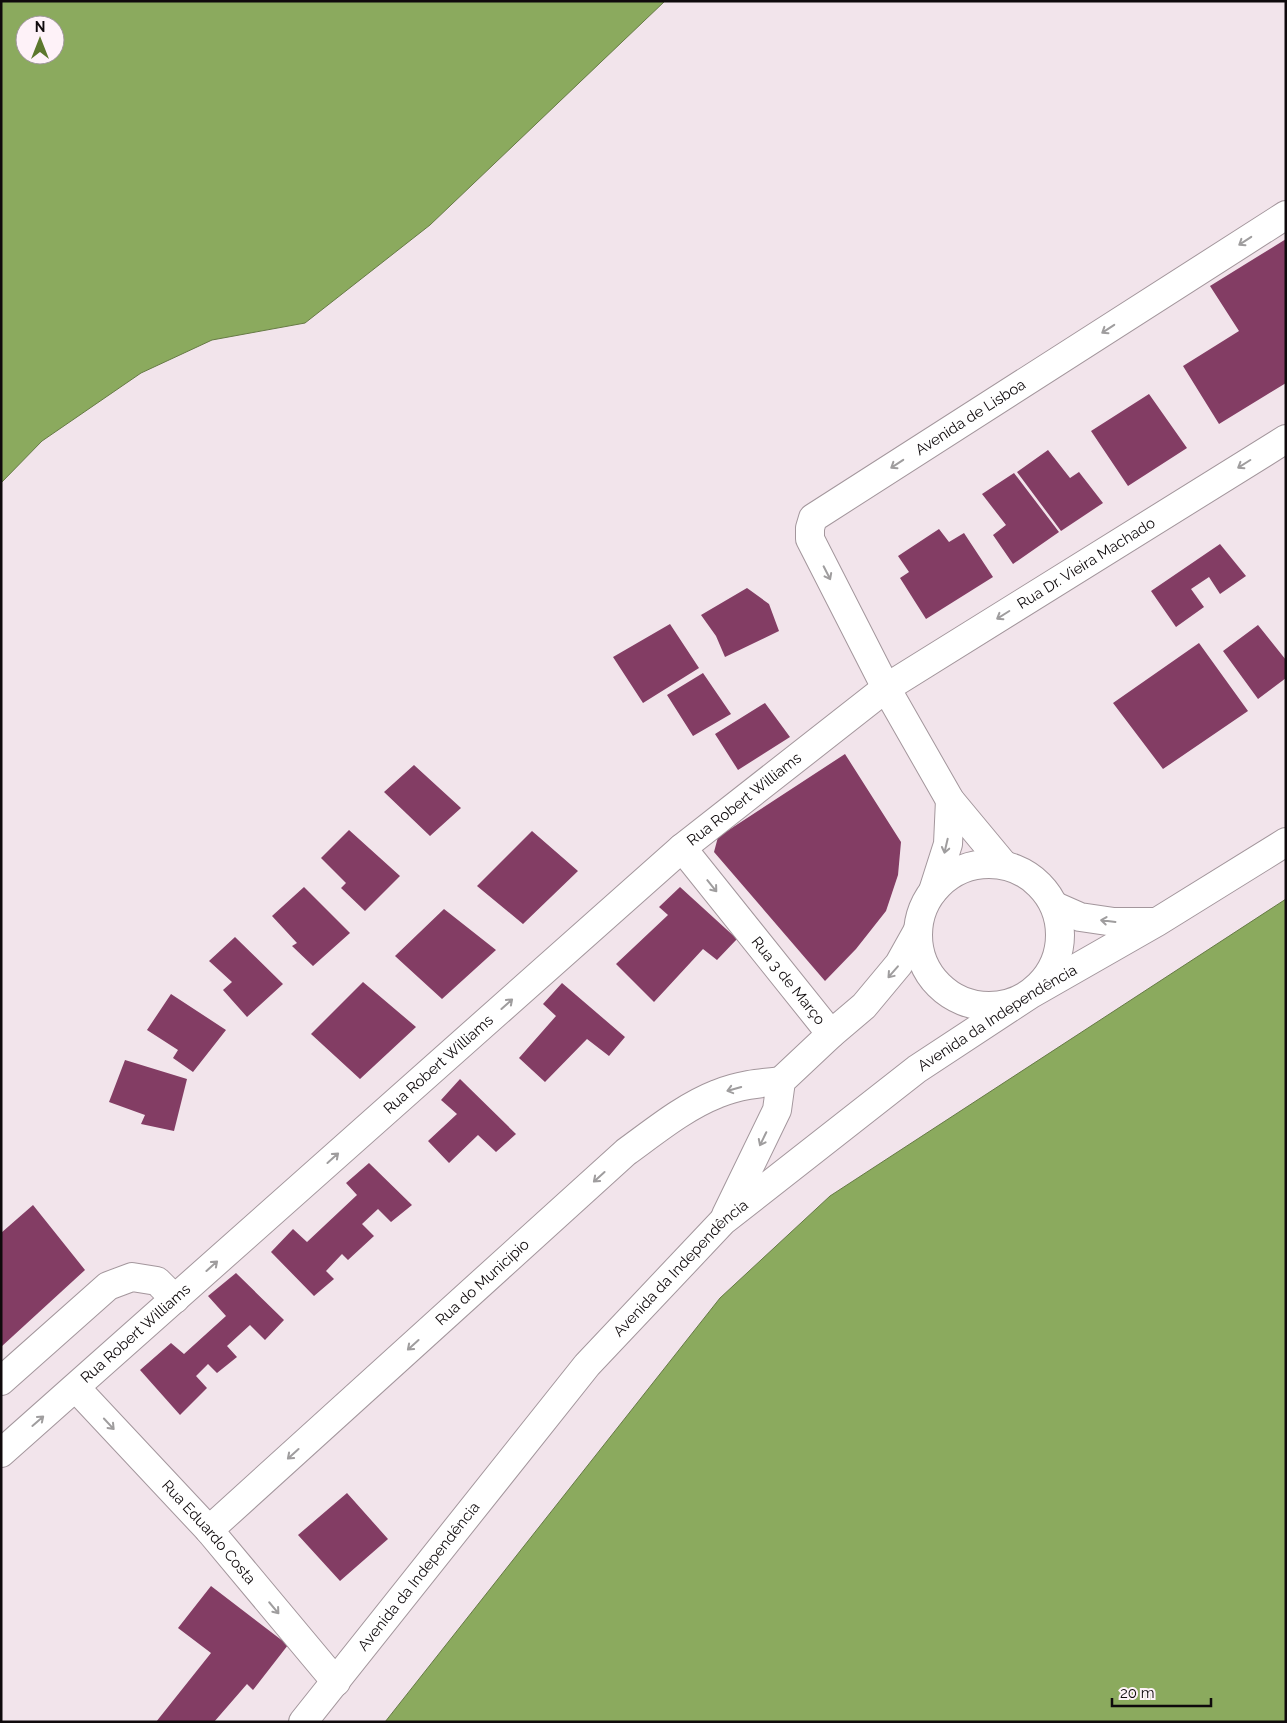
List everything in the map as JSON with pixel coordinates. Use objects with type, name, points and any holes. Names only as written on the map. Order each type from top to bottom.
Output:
[{"type":"street","name":"Avenida de Lisboa","points":[[1004,865],[950,800],[886,688],[810,540],[810,528],[813,518],[1286,215]]},
{"type":"street","name":"Rua Dr. Vieira Machado","points":[[886,688],[1286,439]]},
{"type":"street","name":"Rua Robert Williams","points":[[1,1453],[682,848],[886,688]]},
{"type":"street","points":[[932,892],[947,877],[965,868],[984,864],[1004,865],[1025,873],[1043,887],[1055,906],[1061,930],[1059,954],[1048,977],[1031,994],[1009,1004],[986,1007],[964,1002],[944,991],[929,974],[920,953],[918,930],[922,909],[932,892],[948,844],[950,800]]},
{"type":"street","name":"Avenida da Independência","points":[[303,1722],[588,1365],[723,1221],[916,1069],[1031,994],[1157,922],[1286,842]]},
{"type":"street","name":"Rua 3 de Março","points":[[682,848],[831,1034],[781,1080]]},
{"type":"street","points":[[1055,906],[1080,917],[1114,922],[1157,922]]},
{"type":"street","points":[[831,1034],[864,1006],[899,964],[918,930]]},
{"type":"street","points":[[723,1221],[777,1110],[781,1080]]},
{"type":"street","name":"Rua do Município","points":[[209,1530],[626,1152],[687,1109],[717,1094],[751,1084],[781,1080]]},
{"type":"street","points":[[1,1381],[108,1286],[132,1277],[157,1281],[175,1299]]},
{"type":"street","name":"Rua Eduardo Costa","points":[[76,1388],[209,1530],[336,1682]]},
{"type":"shaded area","points":[[1,1],[665,1],[430,225],[305,323],[212,340],[141,373],[42,441],[1,483]]},
{"type":"shaded area","points":[[1286,899],[1286,1722],[385,1722],[720,1298],[830,1196]]},
{"type":"building","points":[[1286,239],[1286,383],[1219,424],[1183,366],[1239,331],[1210,286]]},
{"type":"building","points":[[1149,394],[1187,448],[1128,486],[1091,431]]},
{"type":"building","points":[[1048,450],[1070,478],[1079,472],[1103,503],[1061,531],[1017,472]]},
{"type":"building","points":[[1014,473],[1059,532],[1013,564],[993,535],[1006,525],[982,494]]},
{"type":"building","points":[[939,529],[949,542],[964,533],[993,577],[926,619],[900,578],[909,572],[898,556]]},
{"type":"building","points":[[1220,544],[1246,576],[1220,594],[1209,577],[1191,589],[1204,607],[1176,627],[1151,591]]},
{"type":"building","points":[[747,588],[769,604],[779,631],[725,657],[716,636],[701,615]]},
{"type":"building","points":[[670,624],[699,668],[643,703],[613,657]]},
{"type":"building","points":[[1258,625],[1286,660],[1286,678],[1258,699],[1223,651]]},
{"type":"building","points":[[1199,643],[1248,711],[1163,769],[1113,703]]},
{"type":"building","points":[[703,673],[731,714],[693,736],[667,695]]},
{"type":"building","points":[[765,703],[790,737],[738,770],[715,734]]},
{"type":"building","points":[[845,754],[901,842],[898,875],[886,911],[856,949],[825,981],[714,852],[718,837]]},
{"type":"building","points":[[414,765],[461,808],[430,836],[384,792]]},
{"type":"building","points":[[349,830],[400,876],[365,911],[341,888],[346,883],[321,858]]},
{"type":"building","points":[[532,831],[578,871],[523,924],[477,886]]},
{"type":"building","points":[[304,887],[350,933],[313,966],[292,946],[297,943],[272,916]]},
{"type":"building","points":[[680,887],[737,939],[717,960],[703,949],[654,1002],[616,964],[668,915],[659,907]]},
{"type":"building","points":[[444,909],[496,950],[442,999],[395,956]]},
{"type":"building","points":[[235,937],[283,984],[247,1017],[223,990],[232,982],[209,961]]},
{"type":"building","points":[[363,982],[416,1027],[360,1079],[311,1034]]},
{"type":"building","points":[[562,983],[625,1037],[609,1056],[587,1039],[545,1082],[519,1058],[556,1016],[543,1004]]},
{"type":"building","points":[[171,994],[226,1030],[193,1072],[173,1058],[178,1050],[147,1030]]},
{"type":"building","points":[[125,1060],[187,1079],[174,1131],[141,1124],[145,1115],[109,1102]]},
{"type":"building","points":[[460,1079],[516,1134],[496,1152],[478,1135],[449,1163],[428,1141],[457,1114],[441,1100]]},
{"type":"building","points":[[369,1163],[412,1205],[391,1222],[378,1209],[362,1224],[374,1236],[348,1260],[342,1254],[326,1271],[334,1279],[314,1296],[271,1252],[293,1229],[307,1242],[357,1195],[346,1183]]},
{"type":"building","points":[[33,1205],[85,1270],[1,1347],[1,1233]]},
{"type":"building","points":[[236,1273],[284,1320],[265,1340],[250,1325],[227,1346],[237,1357],[217,1373],[208,1364],[196,1376],[207,1388],[180,1415],[140,1370],[171,1343],[184,1354],[226,1316],[208,1296]]},
{"type":"building","points":[[347,1493],[388,1539],[340,1581],[298,1535]]},
{"type":"building","points":[[211,1586],[288,1645],[253,1690],[247,1684],[214,1722],[156,1722],[211,1653],[178,1628]]}]
